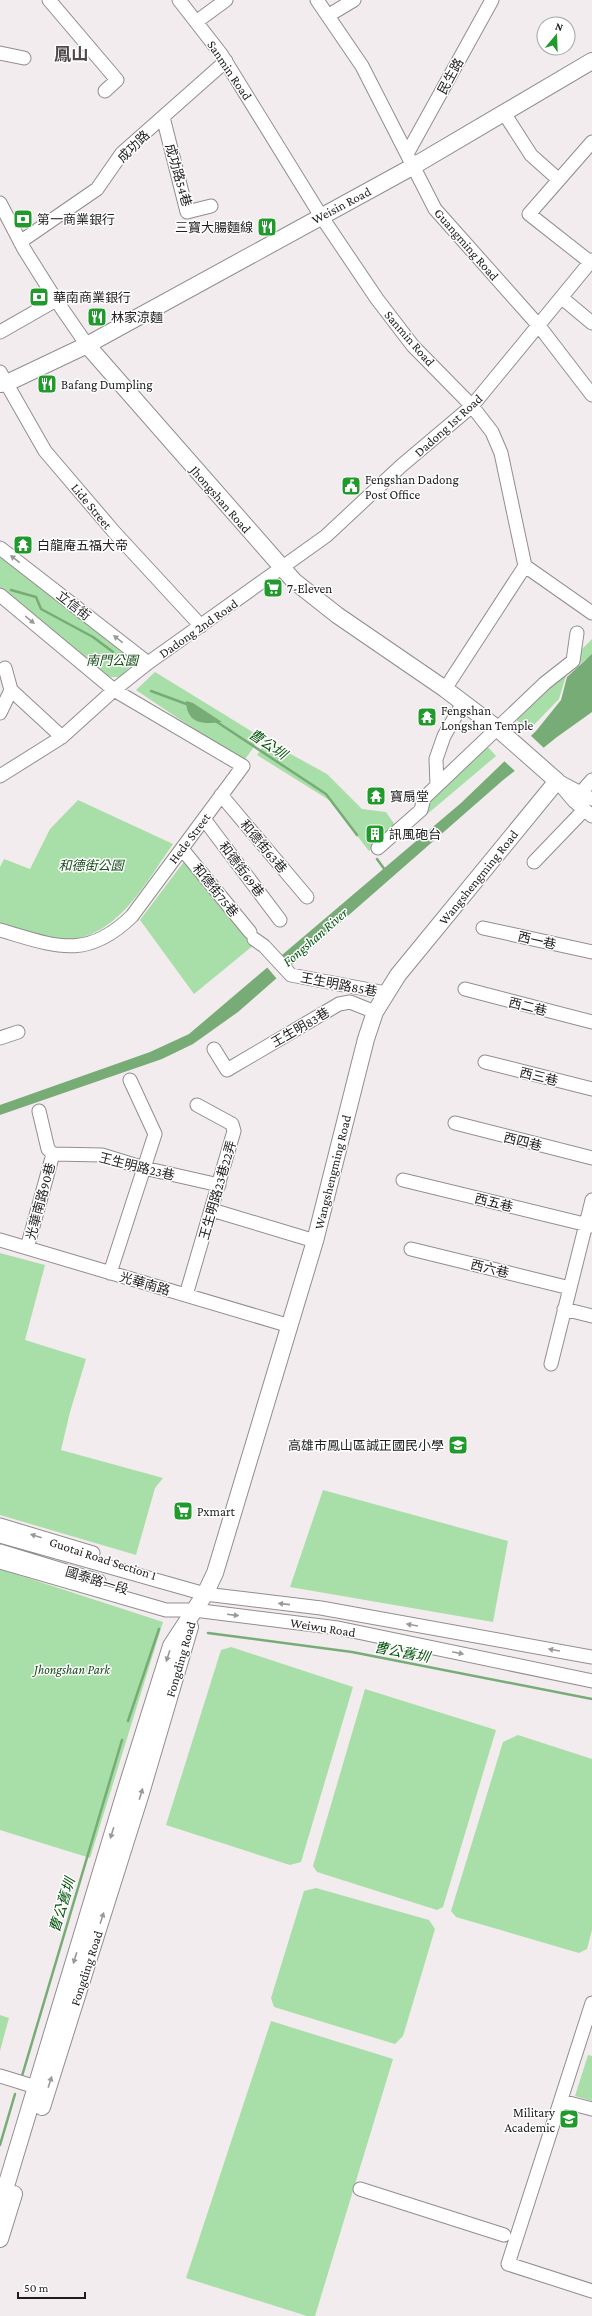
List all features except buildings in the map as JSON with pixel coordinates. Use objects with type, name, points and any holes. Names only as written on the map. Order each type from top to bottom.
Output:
[{"type":"main road","name":"Weisin Road","points":[[2,380],[87,346],[321,216],[410,159],[504,112],[592,61]]},
{"type":"main road","name":"Jhongshan Road","points":[[87,346],[282,569],[300,586],[336,615],[444,689],[502,732],[557,781]]},
{"type":"main road","name":"Wangshengming Road","points":[[194,1610],[213,1579],[290,1326],[315,1241],[366,1039],[375,1012],[398,975],[557,781]]},
{"type":"main road","name":"Fongding Road","points":[[1,2201],[171,1646],[194,1610]]},
{"type":"main road","name":"Fongding Road","points":[[0,2239],[141,1793],[194,1610]]},
{"type":"street","points":[[48,0],[117,80],[105,92]]},
{"type":"street","name":"Sanmin Road","points":[[179,0],[226,61],[321,216],[377,299],[413,346],[472,406],[492,432],[501,453],[525,566]]},
{"type":"street","points":[[196,22],[226,0]]},
{"type":"street","name":"Guangming Road","points":[[317,0],[329,15],[362,66],[435,209],[539,326],[592,395]]},
{"type":"street","points":[[329,15],[354,0]]},
{"type":"street","name":"民生路","points":[[410,159],[492,0]]},
{"type":"street","points":[[0,54],[24,58]]},
{"type":"street","name":"成功路","points":[[20,242],[97,189],[122,153],[226,61]]},
{"type":"street","points":[[504,112],[531,155],[559,180]]},
{"type":"street","name":"成功路54巷","points":[[163,117],[187,212],[211,206]]},
{"type":"street","points":[[591,261],[529,214],[592,142]]},
{"type":"street","name":"Jhongshan Road","points":[[0,203],[20,242],[87,346]]},
{"type":"street","name":"Dadong 1st Road","points":[[282,569],[326,536],[402,466],[472,406],[591,261]]},
{"type":"street","points":[[562,298],[592,323]]},
{"type":"street","points":[[0,332],[56,300]]},
{"type":"street","name":"Lide Street","points":[[2,380],[45,451],[115,533],[201,626]]},
{"type":"street","name":"立信街","points":[[0,548],[148,663]]},
{"type":"street","points":[[444,689],[525,566],[592,613]]},
{"type":"street","name":"Dadong 2nd Road","points":[[0,776],[62,737],[114,690],[148,663],[282,569]]},
{"type":"street","points":[[0,595],[114,690]]},
{"type":"street","points":[[378,848],[421,810],[424,798],[502,732],[545,683],[573,661],[576,633]]},
{"type":"street","points":[[5,668],[11,690],[62,737]]},
{"type":"street","points":[[0,713],[11,690]]},
{"type":"street","name":"Hede Street","points":[[0,930],[63,946],[78,946],[104,939],[116,931],[132,916],[243,766],[114,690]]},
{"type":"street","points":[[438,786],[436,759],[444,736],[463,703]]},
{"type":"street","points":[[577,796],[592,780]]},
{"type":"street","points":[[534,862],[588,813],[577,796],[557,781]]},
{"type":"street","name":"和德街63巷","points":[[221,795],[307,897]]},
{"type":"street","points":[[577,796],[592,799]]},
{"type":"street","name":"和德街69巷","points":[[204,819],[280,920]]},
{"type":"street","name":"和德街75巷","points":[[182,849],[252,936],[291,975]]},
{"type":"street","name":"西一巷","points":[[483,928],[592,952]]},
{"type":"street","name":"王生明路85巷","points":[[291,975],[386,994]]},
{"type":"street","name":"西二巷","points":[[465,989],[592,1022]]},
{"type":"street","name":"王生明83巷","points":[[214,1048],[227,1070],[339,1004],[350,1002],[375,1012]]},
{"type":"street","points":[[0,1038],[18,1032]]},
{"type":"street","name":"西三巷","points":[[485,1062],[592,1089]]},
{"type":"street","points":[[110,1273],[155,1134],[130,1080]]},
{"type":"street","name":"王生明路23巷22弄","points":[[186,1295],[234,1131],[232,1124],[197,1105]]},
{"type":"street","points":[[39,1111],[48,1149],[53,1154]]},
{"type":"street","name":"西四巷","points":[[455,1123],[592,1158]]},
{"type":"street","name":"王生明路23巷","points":[[53,1154],[102,1155],[144,1168],[219,1185]]},
{"type":"street","name":"光華南路90巷","points":[[27,1248],[53,1154]]},
{"type":"street","name":"西五巷","points":[[402,1180],[589,1226]]},
{"type":"street","points":[[551,1364],[564,1309],[589,1226],[592,1200]]},
{"type":"street","points":[[212,1210],[315,1241]]},
{"type":"street","name":"光華南路","points":[[0,1240],[290,1326]]},
{"type":"street","name":"西六巷","points":[[411,1249],[570,1288]]},
{"type":"street","points":[[564,1309],[592,1316]]},
{"type":"street","name":"Guotai Road Section 1","points":[[0,1525],[140,1568],[205,1594]]},
{"type":"street","name":"國泰路一段","points":[[0,1536],[205,1594]]},
{"type":"street","name":"國泰路一段","points":[[0,1551],[194,1610]]},
{"type":"street","points":[[0,1562],[166,1610],[194,1610]]},
{"type":"street","name":"Weiwu Road","points":[[205,1594],[321,1608],[592,1657]]},
{"type":"street","name":"Weiwu Road","points":[[194,1610],[338,1628],[592,1681]]},
{"type":"street","points":[[592,2003],[508,2264],[592,2291]]},
{"type":"street","points":[[0,2076],[36,2088]]},
{"type":"street","points":[[561,2101],[592,2110]]},
{"type":"street","points":[[360,2189],[504,2236]]},
{"type":"green space","name":"南門公園","points":[[0,552],[137,660],[120,677],[108,677],[0,591]]},
{"type":"green space","points":[[592,639],[592,671],[586,659],[566,676],[559,699],[529,730],[514,718]]},
{"type":"green space","points":[[155,672],[261,737],[243,762],[136,690]]},
{"type":"green space","points":[[267,741],[327,774],[362,809],[386,812],[397,828],[369,851],[329,800],[257,755]]},
{"type":"green space","points":[[486,745],[496,756],[425,816],[427,799]]},
{"type":"green space","name":"和德街公園","points":[[78,800],[173,844],[128,907],[114,920],[99,930],[81,937],[54,940],[0,924],[0,867],[4,859],[30,869],[50,829]]},
{"type":"green space","points":[[189,855],[255,944],[194,994],[140,920]]},
{"type":"green space","points":[[0,1253],[45,1265],[25,1340],[86,1359],[70,1412],[61,1450],[163,1478],[155,1488],[136,1555],[0,1515]]},
{"type":"green space","points":[[323,1490],[508,1541],[493,1622],[290,1587]]},
{"type":"green space","name":"Jhongshan Park","points":[[0,1569],[163,1622],[90,1858],[0,1830]]},
{"type":"green space","points":[[231,1647],[353,1687],[301,1862],[290,1865],[166,1825],[221,1650]]},
{"type":"green space","points":[[365,1689],[496,1730],[443,1907],[437,1910],[317,1872],[313,1866]]},
{"type":"green space","points":[[518,1735],[592,1759],[592,1930],[587,1949],[579,1953],[456,1917],[451,1911],[503,1742]]},
{"type":"green space","points":[[316,1888],[429,1920],[435,1929],[403,2036],[395,2044],[274,2007],[271,1998],[304,1891]]},
{"type":"green space","points":[[0,2015],[9,2018],[0,2051]]},
{"type":"green space","points":[[271,2021],[393,2059],[315,2316],[307,2316],[186,2278]]},
{"type":"green space","points":[[588,2055],[592,2056],[592,2101],[575,2096]]},
{"type":"water","name":"Fongshan River","points":[[592,654],[592,712],[557,737],[502,781],[238,1012],[193,1044],[162,1059],[0,1115],[0,1105],[150,1052],[189,1034],[461,803],[536,731],[561,700],[567,677]]},
{"type":"water","points":[[186,701],[193,703],[222,722],[203,723],[193,719],[187,709]]},
{"type":"pier","points":[[529,734],[545,749],[516,772],[503,760]]},
{"type":"pier","points":[[280,955],[291,967],[277,979],[266,966]]},
{"type":"waterway","name":"曹公圳","points":[[11,590],[36,597],[41,609],[93,637],[113,652]]},
{"type":"waterway","name":"曹公圳","points":[[151,691],[189,705]]},
{"type":"waterway","name":"曹公圳","points":[[217,722],[326,794],[357,835]]},
{"type":"waterway","name":"曹公圳","points":[[377,859],[385,870]]},
{"type":"waterway","name":"曹公舊圳","points":[[128,1721],[159,1629]]},
{"type":"waterway","name":"曹公舊圳","points":[[208,1633],[352,1652],[592,1699]]},
{"type":"waterway","name":"曹公舊圳","points":[[22,2076],[122,1740]]},
{"type":"waterway","name":"曹公舊圳","points":[[0,2145],[15,2094]]},
{"type":"place","name":"第一商業銀行","points":[[23,219]]},
{"type":"place","name":"三寶大腸麵線","points":[[267,227]]},
{"type":"place","name":"華南商業銀行","points":[[39,297]]},
{"type":"place","name":"林家涼麵","points":[[97,317]]},
{"type":"place","name":"Bafang Dumpling","points":[[47,384]]},
{"type":"place","name":"Fengshan Dadong Post Office","points":[[351,486]]},
{"type":"place","name":"白龍庵五福大帝","points":[[23,545]]},
{"type":"place","name":"7-Eleven","points":[[273,588]]},
{"type":"place","name":"Fengshan Longshan Temple","points":[[427,717]]},
{"type":"place","name":"寶扇堂","points":[[376,796]]},
{"type":"place","name":"訊風砲台","points":[[375,834]]},
{"type":"place","name":"高雄市鳳山區誠正國民小學","points":[[458,1445]]},
{"type":"place","name":"Pxmart","points":[[183,1511]]},
{"type":"place","name":"Military Academic","points":[[569,2119]]},
{"type":"district","name":"鳳山","points":[[71,54]]}]
